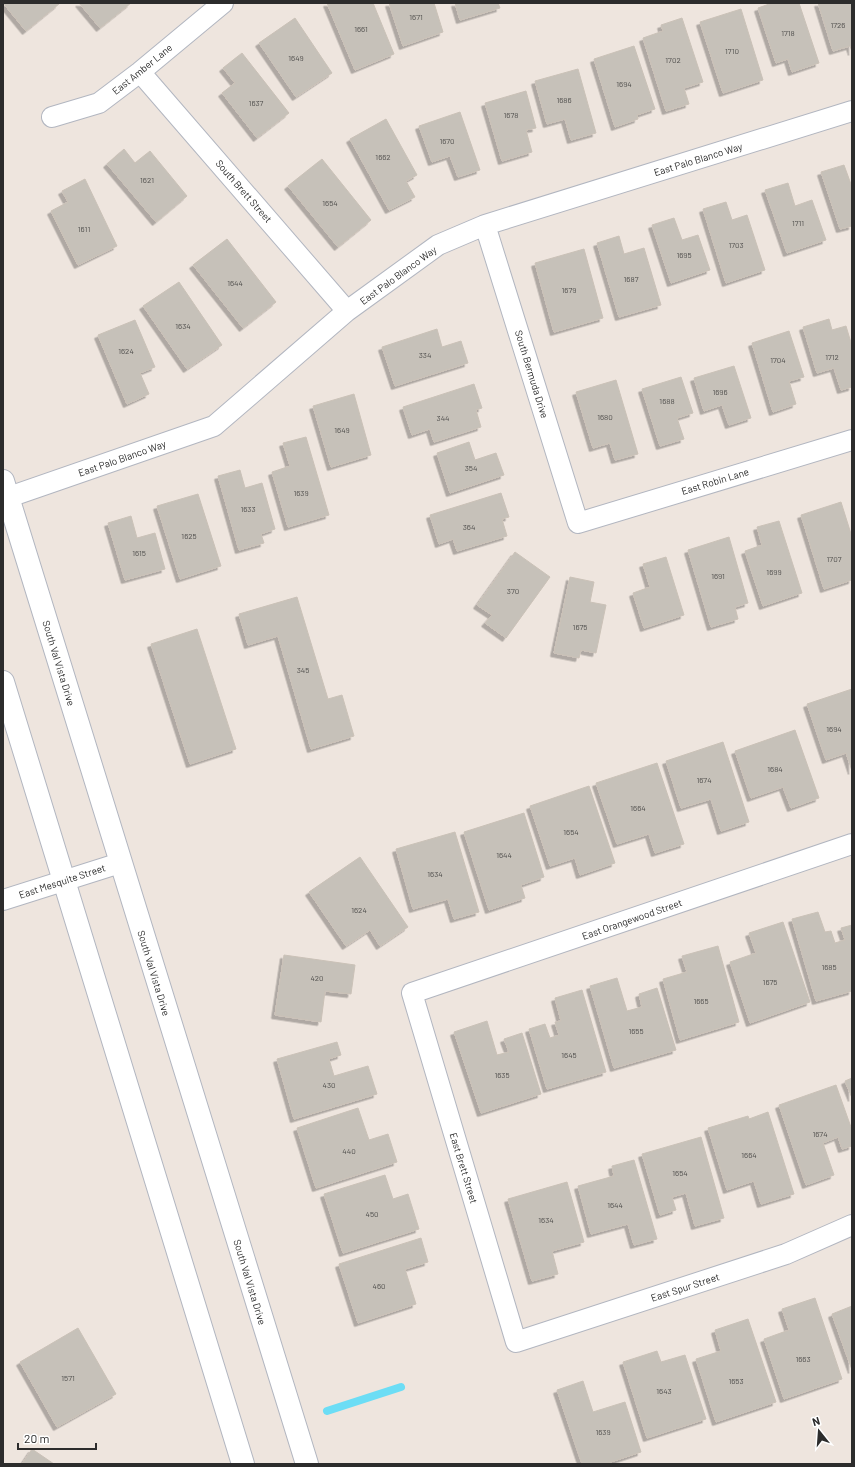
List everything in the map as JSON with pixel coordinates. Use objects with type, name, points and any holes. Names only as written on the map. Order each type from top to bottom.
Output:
[{"type":"main road","name":"South Val Vista Drive","points":[[5,492],[307,1464]]},
{"type":"main road","points":[[3,682],[243,1464]]},
{"type":"street","name":"East Amber Lane","points":[[52,117],[99,103],[140,72],[223,3]]},
{"type":"street","name":"South Brett Street","points":[[140,72],[347,311]]},
{"type":"street","name":"East Palo Blanco Way","points":[[5,492],[214,426],[347,311],[438,245],[485,225],[852,111]]},
{"type":"street","name":"South Bermuda Drive","points":[[485,225],[578,523]]},
{"type":"street","name":"East Robin Lane","points":[[578,523],[852,440]]},
{"type":"street","name":"East Orangewood Street","points":[[412,993],[852,844]]},
{"type":"street","name":"East Mesquite Street","points":[[3,900],[120,863]]},
{"type":"street","name":"East Brett Street","points":[[412,993],[516,1342]]},
{"type":"street","name":"East Spur Street","points":[[516,1342],[786,1254],[852,1225]]},
{"type":"building","points":[[3,3],[58,3],[59,4],[26,31]]},
{"type":"building","points":[[79,3],[131,3],[100,28]]},
{"type":"building","points":[[327,3],[373,3],[394,54],[355,70]]},
{"type":"building","points":[[389,3],[434,3],[443,32],[403,46]]},
{"type":"building","points":[[455,3],[498,3],[500,8],[460,20]]},
{"type":"building","points":[[772,3],[799,3],[819,63],[792,72],[788,59],[776,63],[758,8]]},
{"type":"building","points":[[818,3],[852,3],[852,52],[850,46],[833,51]]},
{"type":"building","points":[[741,9],[763,80],[723,93],[700,22]]},
{"type":"building","points":[[295,18],[332,73],[296,97],[259,43]]},
{"type":"building","points":[[682,18],[703,82],[684,88],[689,104],[666,111],[643,38],[663,31],[661,25]]},
{"type":"building","points":[[634,46],[655,109],[637,115],[638,119],[615,127],[594,59]]},
{"type":"building","points":[[242,53],[289,113],[257,138],[222,93],[235,83],[223,68]]},
{"type":"building","points":[[578,69],[596,133],[571,140],[565,119],[547,124],[535,81]]},
{"type":"building","points":[[526,91],[536,128],[526,130],[532,152],[502,161],[485,103]]},
{"type":"building","points":[[460,112],[480,170],[458,177],[450,156],[432,162],[419,126]]},
{"type":"building","points":[[386,119],[417,175],[406,181],[415,197],[389,210],[350,139]]},
{"type":"building","points":[[124,149],[135,163],[150,151],[187,196],[156,222],[107,164]]},
{"type":"building","points":[[322,159],[371,220],[338,247],[288,186]]},
{"type":"building","points":[[844,165],[852,187],[852,226],[840,229],[821,172]]},
{"type":"building","points":[[85,179],[117,246],[78,265],[51,211],[68,202],[62,191]]},
{"type":"building","points":[[788,183],[795,206],[812,200],[826,240],[787,253],[765,190]]},
{"type":"building","points":[[726,202],[732,220],[747,215],[765,270],[726,283],[703,209]]},
{"type":"building","points":[[674,218],[682,240],[698,235],[710,270],[671,283],[652,225]]},
{"type":"building","points":[[619,236],[624,254],[644,248],[661,305],[619,317],[597,243]]},
{"type":"building","points":[[227,239],[276,302],[243,328],[193,265]]},
{"type":"building","points":[[584,249],[603,318],[554,332],[535,263]]},
{"type":"building","points":[[179,282],[222,345],[187,369],[143,306]]},
{"type":"building","points":[[829,319],[832,330],[846,326],[852,346],[852,387],[841,390],[834,368],[817,373],[803,327]]},
{"type":"building","points":[[135,320],[155,367],[140,373],[149,394],[127,404],[98,335]]},
{"type":"building","points":[[437,329],[442,347],[461,341],[468,363],[395,386],[382,347]]},
{"type":"building","points":[[789,331],[804,377],[789,381],[796,404],[773,412],[752,343]]},
{"type":"building","points":[[734,366],[751,418],[729,425],[722,405],[704,411],[694,378]]},
{"type":"building","points":[[681,377],[693,413],[677,418],[684,439],[660,446],[642,389]]},
{"type":"building","points":[[616,380],[638,454],[615,460],[610,443],[593,448],[576,392]]},
{"type":"building","points":[[474,384],[482,408],[476,410],[481,427],[434,442],[430,429],[412,435],[403,407]]},
{"type":"building","points":[[354,394],[371,455],[331,467],[313,406]]},
{"type":"building","points":[[306,437],[329,515],[288,527],[272,472],[290,466],[283,443]]},
{"type":"building","points":[[469,442],[475,460],[496,453],[504,475],[450,493],[437,453]]},
{"type":"building","points":[[240,470],[245,488],[262,483],[275,529],[261,534],[264,543],[239,550],[218,476]]},
{"type":"building","points":[[501,493],[509,517],[502,519],[507,536],[457,551],[453,539],[439,544],[430,515]]},
{"type":"building","points":[[198,494],[221,566],[180,579],[157,506]]},
{"type":"building","points":[[841,502],[852,537],[852,580],[824,589],[801,515]]},
{"type":"building","points":[[131,516],[137,538],[155,533],[165,569],[125,580],[108,523]]},
{"type":"building","points":[[779,521],[802,593],[763,606],[745,551],[762,545],[757,527]]},
{"type":"building","points":[[729,537],[748,603],[735,607],[738,619],[711,627],[688,550]]},
{"type":"building","points":[[515,552],[550,577],[506,638],[485,623],[492,615],[477,605]]},
{"type":"building","points":[[666,557],[684,615],[644,628],[633,593],[650,587],[643,564]]},
{"type":"building","points":[[570,577],[594,582],[590,602],[606,605],[596,653],[581,650],[579,658],[554,653]]},
{"type":"building","points":[[297,597],[328,699],[342,695],[354,736],[311,749],[278,636],[248,645],[239,614]]},
{"type":"building","points":[[197,629],[236,749],[190,764],[151,644]]},
{"type":"building","points":[[852,689],[852,771],[846,753],[826,760],[807,704]]},
{"type":"building","points":[[795,730],[819,798],[791,808],[783,787],[751,798],[735,751]]},
{"type":"building","points":[[723,742],[749,822],[721,831],[711,799],[681,808],[666,761]]},
{"type":"building","points":[[657,763],[684,844],[655,853],[649,834],[617,844],[596,783]]},
{"type":"building","points":[[589,786],[615,863],[580,875],[575,858],[550,866],[530,806]]},
{"type":"building","points":[[524,813],[544,877],[521,885],[525,898],[489,910],[464,832]]},
{"type":"building","points":[[455,832],[479,912],[454,919],[448,899],[413,909],[396,849]]},
{"type":"building","points":[[360,857],[408,927],[380,946],[370,930],[346,946],[309,892]]},
{"type":"building","points":[[818,912],[825,932],[831,931],[835,943],[845,940],[841,928],[852,925],[852,991],[816,1001],[792,919]]},
{"type":"building","points":[[783,922],[810,1002],[750,1023],[730,962],[756,953],[749,933]]},
{"type":"building","points":[[718,946],[739,1022],[680,1040],[663,979],[687,972],[682,956]]},
{"type":"building","points":[[284,955],[355,965],[351,994],[325,991],[321,1022],[275,1015]]},
{"type":"building","points":[[617,978],[627,1011],[642,1007],[639,994],[657,988],[676,1050],[614,1068],[590,986]]},
{"type":"building","points":[[582,990],[606,1072],[547,1089],[529,1029],[545,1024],[550,1038],[559,1035],[555,1022],[561,1021],[555,998]]},
{"type":"building","points":[[487,1021],[497,1055],[509,1052],[504,1039],[522,1033],[541,1094],[481,1113],[454,1032]]},
{"type":"building","points":[[337,1042],[341,1055],[329,1059],[334,1076],[368,1066],[377,1094],[294,1119],[277,1059]]},
{"type":"building","points":[[852,1078],[852,1098],[845,1081]]},
{"type":"building","points":[[836,1085],[852,1130],[852,1146],[842,1149],[838,1137],[823,1143],[834,1175],[806,1185],[779,1105]]},
{"type":"building","points":[[358,1108],[369,1140],[388,1134],[397,1162],[316,1188],[297,1128]]},
{"type":"building","points":[[768,1112],[794,1194],[761,1204],[754,1181],[727,1190],[708,1128],[748,1116],[749,1119]]},
{"type":"building","points":[[701,1137],[724,1218],[695,1226],[686,1193],[672,1197],[676,1210],[660,1215],[642,1154]]},
{"type":"building","points":[[634,1160],[657,1239],[634,1245],[628,1224],[591,1234],[578,1186],[614,1176],[612,1166]]},
{"type":"building","points":[[385,1175],[393,1199],[408,1194],[419,1229],[343,1253],[324,1194]]},
{"type":"building","points":[[567,1182],[584,1242],[552,1251],[558,1274],[532,1281],[508,1199]]},
{"type":"building","points":[[421,1238],[428,1262],[405,1269],[416,1304],[358,1323],[339,1264]]},
{"type":"building","points":[[815,1298],[842,1379],[784,1399],[764,1339],[789,1330],[782,1309]]},
{"type":"building","points":[[852,1306],[852,1370],[832,1314]]},
{"type":"building","points":[[748,1319],[776,1402],[716,1422],[696,1359],[721,1351],[715,1330]]},
{"type":"building","points":[[78,1328],[116,1394],[57,1427],[20,1362]]},
{"type":"building","points":[[657,1351],[661,1362],[685,1355],[706,1419],[647,1438],[623,1362]]},
{"type":"building","points":[[583,1381],[593,1412],[625,1402],[641,1452],[605,1464],[582,1464],[557,1390]]},
{"type":"building","points":[[32,1449],[54,1464],[22,1464]]},
{"type":"waterway","points":[[327,1411],[401,1387]]}]
